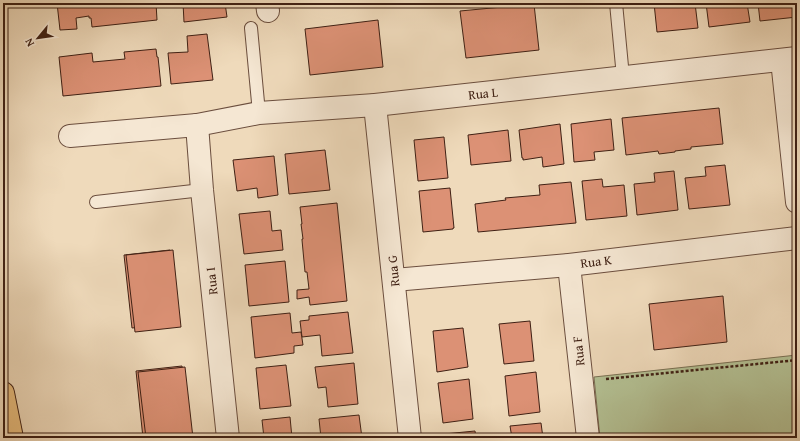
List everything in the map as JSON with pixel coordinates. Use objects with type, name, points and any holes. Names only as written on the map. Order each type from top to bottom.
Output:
[{"type":"main road","points":[[3,393],[12,438]]},
{"type":"street","name":"Rua L","points":[[70,136],[197,125],[259,113],[374,105],[789,59]]},
{"type":"street","points":[[789,59],[797,202]]},
{"type":"street","name":"Rua G","points":[[374,105],[410,438]]},
{"type":"street","name":"Rua I","points":[[197,125],[202,190],[228,438]]},
{"type":"street","name":"Rua K","points":[[394,280],[569,265],[797,238]]},
{"type":"street","name":"Rua F","points":[[569,265],[588,438]]},
{"type":"lane","points":[[616,3],[623,77]]},
{"type":"lane","points":[[251,28],[259,113]]},
{"type":"lane","points":[[96,202],[202,190]]},
{"type":"path","points":[[581,382],[797,360]]},
{"type":"path","points":[[793,438],[797,428]]},
{"type":"green space","points":[[797,355],[797,438],[600,438],[594,377]]},
{"type":"building","points":[[57,3],[156,3],[157,20],[92,27],[91,18],[89,18],[89,16],[76,18],[77,29],[60,30]]},
{"type":"building","points":[[183,3],[225,3],[227,17],[184,22]]},
{"type":"building","points":[[654,3],[695,3],[698,28],[657,32]]},
{"type":"building","points":[[706,3],[747,3],[750,22],[709,27]]},
{"type":"building","points":[[758,3],[797,3],[797,17],[760,21]]},
{"type":"building","points":[[534,4],[539,50],[466,58],[460,11]]},
{"type":"building","points":[[378,20],[383,67],[310,75],[305,29]]},
{"type":"building","points":[[207,34],[213,80],[171,84],[168,53],[188,52],[187,36]]},
{"type":"building","points":[[156,49],[161,86],[63,96],[59,57],[92,53],[93,62],[125,59],[124,52]]},
{"type":"building","points":[[719,108],[723,144],[691,147],[691,149],[659,154],[658,151],[626,155],[622,118]]},
{"type":"building","points":[[611,119],[614,150],[594,152],[595,160],[574,162],[571,124]]},
{"type":"building","points":[[560,124],[564,164],[543,167],[542,157],[523,160],[519,130]]},
{"type":"building","points":[[508,130],[511,161],[471,165],[468,135]]},
{"type":"building","points":[[444,137],[448,178],[418,181],[414,140]]},
{"type":"building","points":[[325,150],[330,190],[289,194],[285,154]]},
{"type":"building","points":[[274,156],[278,195],[258,198],[257,188],[237,191],[233,160]]},
{"type":"building","points":[[725,165],[730,205],[689,209],[685,178],[706,176],[705,167]]},
{"type":"building","points":[[674,171],[678,210],[637,215],[634,184],[655,182],[654,173]]},
{"type":"building","points":[[602,179],[603,187],[624,185],[627,216],[586,220],[582,181]]},
{"type":"building","points":[[571,182],[576,223],[478,232],[475,204],[506,200],[505,198],[540,195],[539,185]]},
{"type":"building","points":[[450,188],[454,228],[423,232],[419,191]]},
{"type":"building","points":[[337,203],[347,301],[310,305],[309,297],[297,299],[297,290],[309,289],[307,272],[305,272],[300,207]]},
{"type":"building","points":[[270,211],[272,231],[281,230],[283,250],[244,254],[239,214]]},
{"type":"building","points":[[170,250],[177,323],[132,328],[124,255]]},
{"type":"building","points":[[173,250],[181,327],[135,332],[126,255]]},
{"type":"building","points":[[285,261],[289,302],[249,306],[245,265]]},
{"type":"building","points":[[723,296],[727,342],[654,350],[649,304]]},
{"type":"building","points":[[348,312],[353,353],[322,356],[320,335],[302,337],[300,321],[309,320],[309,316]]},
{"type":"building","points":[[290,313],[292,333],[301,332],[303,345],[294,346],[294,353],[255,358],[251,317]]},
{"type":"building","points":[[530,321],[534,361],[504,364],[499,324]]},
{"type":"building","points":[[463,328],[468,367],[437,372],[433,331]]},
{"type":"building","points":[[354,363],[358,404],[328,407],[326,387],[318,388],[315,367]]},
{"type":"building","points":[[286,365],[291,406],[260,409],[256,368]]},
{"type":"building","points":[[182,366],[190,438],[143,438],[136,371]]},
{"type":"building","points":[[185,367],[193,438],[146,438],[138,372]]},
{"type":"building","points":[[536,372],[540,412],[509,416],[505,376]]},
{"type":"building","points":[[469,379],[473,419],[443,423],[438,383]]},
{"type":"building","points":[[359,415],[362,438],[321,438],[319,419]]},
{"type":"building","points":[[290,417],[292,438],[264,438],[262,420]]},
{"type":"building","points":[[541,423],[543,438],[512,438],[510,426]]},
{"type":"building","points":[[475,431],[476,438],[444,438],[444,434]]}]
